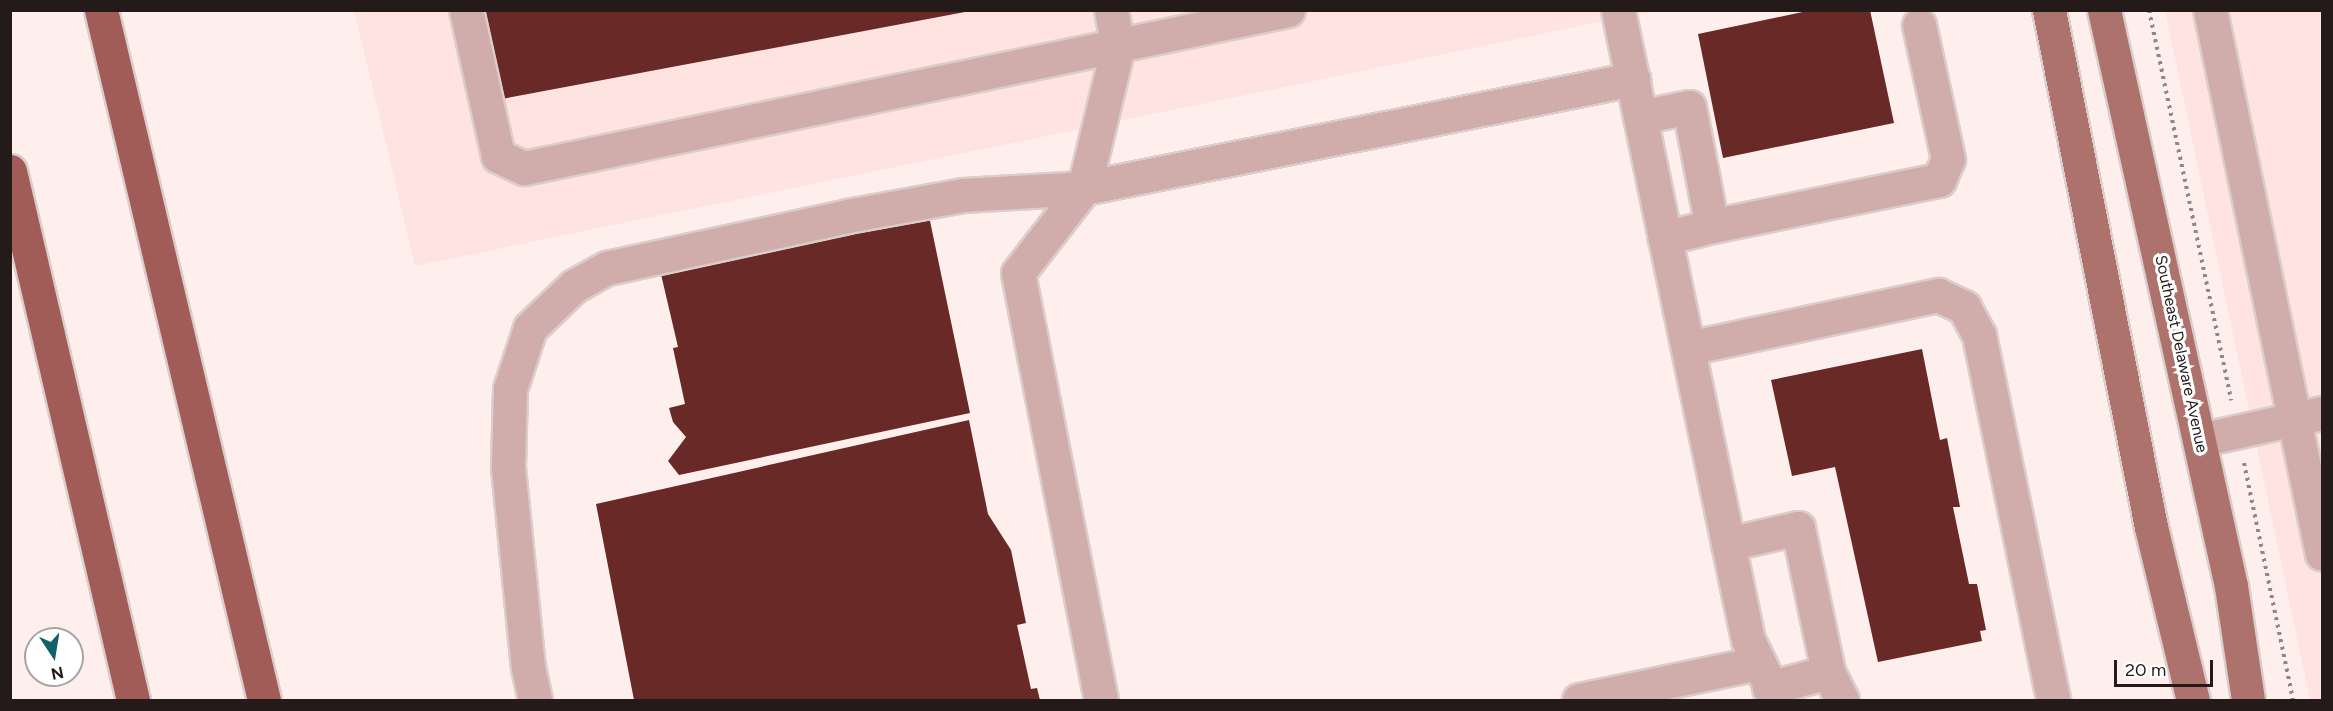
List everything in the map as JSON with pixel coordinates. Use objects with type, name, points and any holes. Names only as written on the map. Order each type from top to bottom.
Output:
[{"type":"highway","points":[[101,10],[264,700]]},
{"type":"highway","points":[[10,171],[133,700]]},
{"type":"main road","points":[[2049,10],[2151,527],[2193,700]]},
{"type":"main road","name":"Southeast Delaware Avenue","points":[[2104,10],[2231,586],[2248,700]]},
{"type":"lane","points":[[466,10],[498,156],[524,168],[1288,10]]},
{"type":"lane","points":[[1101,700],[1018,273],[1084,188],[1118,46],[1111,10]]},
{"type":"lane","points":[[1618,10],[1748,640],[1768,684]]},
{"type":"lane","points":[[2210,10],[2307,417],[2322,554]]},
{"type":"lane","points":[[1665,238],[1712,226],[1939,180],[1948,159],[1919,25]]},
{"type":"lane","points":[[535,700],[528,668],[508,466],[510,389],[530,328],[574,286],[607,268],[847,216],[963,195],[1084,188],[1633,79]]},
{"type":"lane","points":[[1640,117],[1689,107],[1712,226]]},
{"type":"lane","points":[[1688,348],[1938,295],[1964,307],[1979,334],[2053,700]]},
{"type":"lane","points":[[2199,440],[2307,417]]},
{"type":"lane","points":[[1579,700],[1768,684],[1835,686],[1798,528],[1728,544]]},
{"type":"path","points":[[2149,10],[2292,700]]},
{"type":"shaded area","points":[[354,10],[1653,11],[415,266]]},
{"type":"shaded area","points":[[2165,11],[2322,11],[2322,700],[2310,700]]},
{"type":"building","points":[[484,10],[965,10],[965,12],[502,99]]},
{"type":"building","points":[[1812,10],[1870,10],[1894,123],[1723,158],[1698,34]]},
{"type":"building","points":[[929,216],[970,413],[679,475],[668,461],[686,437],[673,422],[669,408],[685,404],[673,348],[678,347],[660,270]]},
{"type":"building","points":[[1922,349],[1940,440],[1947,438],[1960,507],[1953,507],[1969,584],[1977,584],[1986,630],[1980,631],[1982,641],[1878,662],[1835,467],[1792,476],[1771,380]]},
{"type":"building","points":[[969,420],[988,514],[1011,550],[1026,623],[1017,625],[1031,689],[1037,688],[1040,700],[634,700],[596,504]]}]
